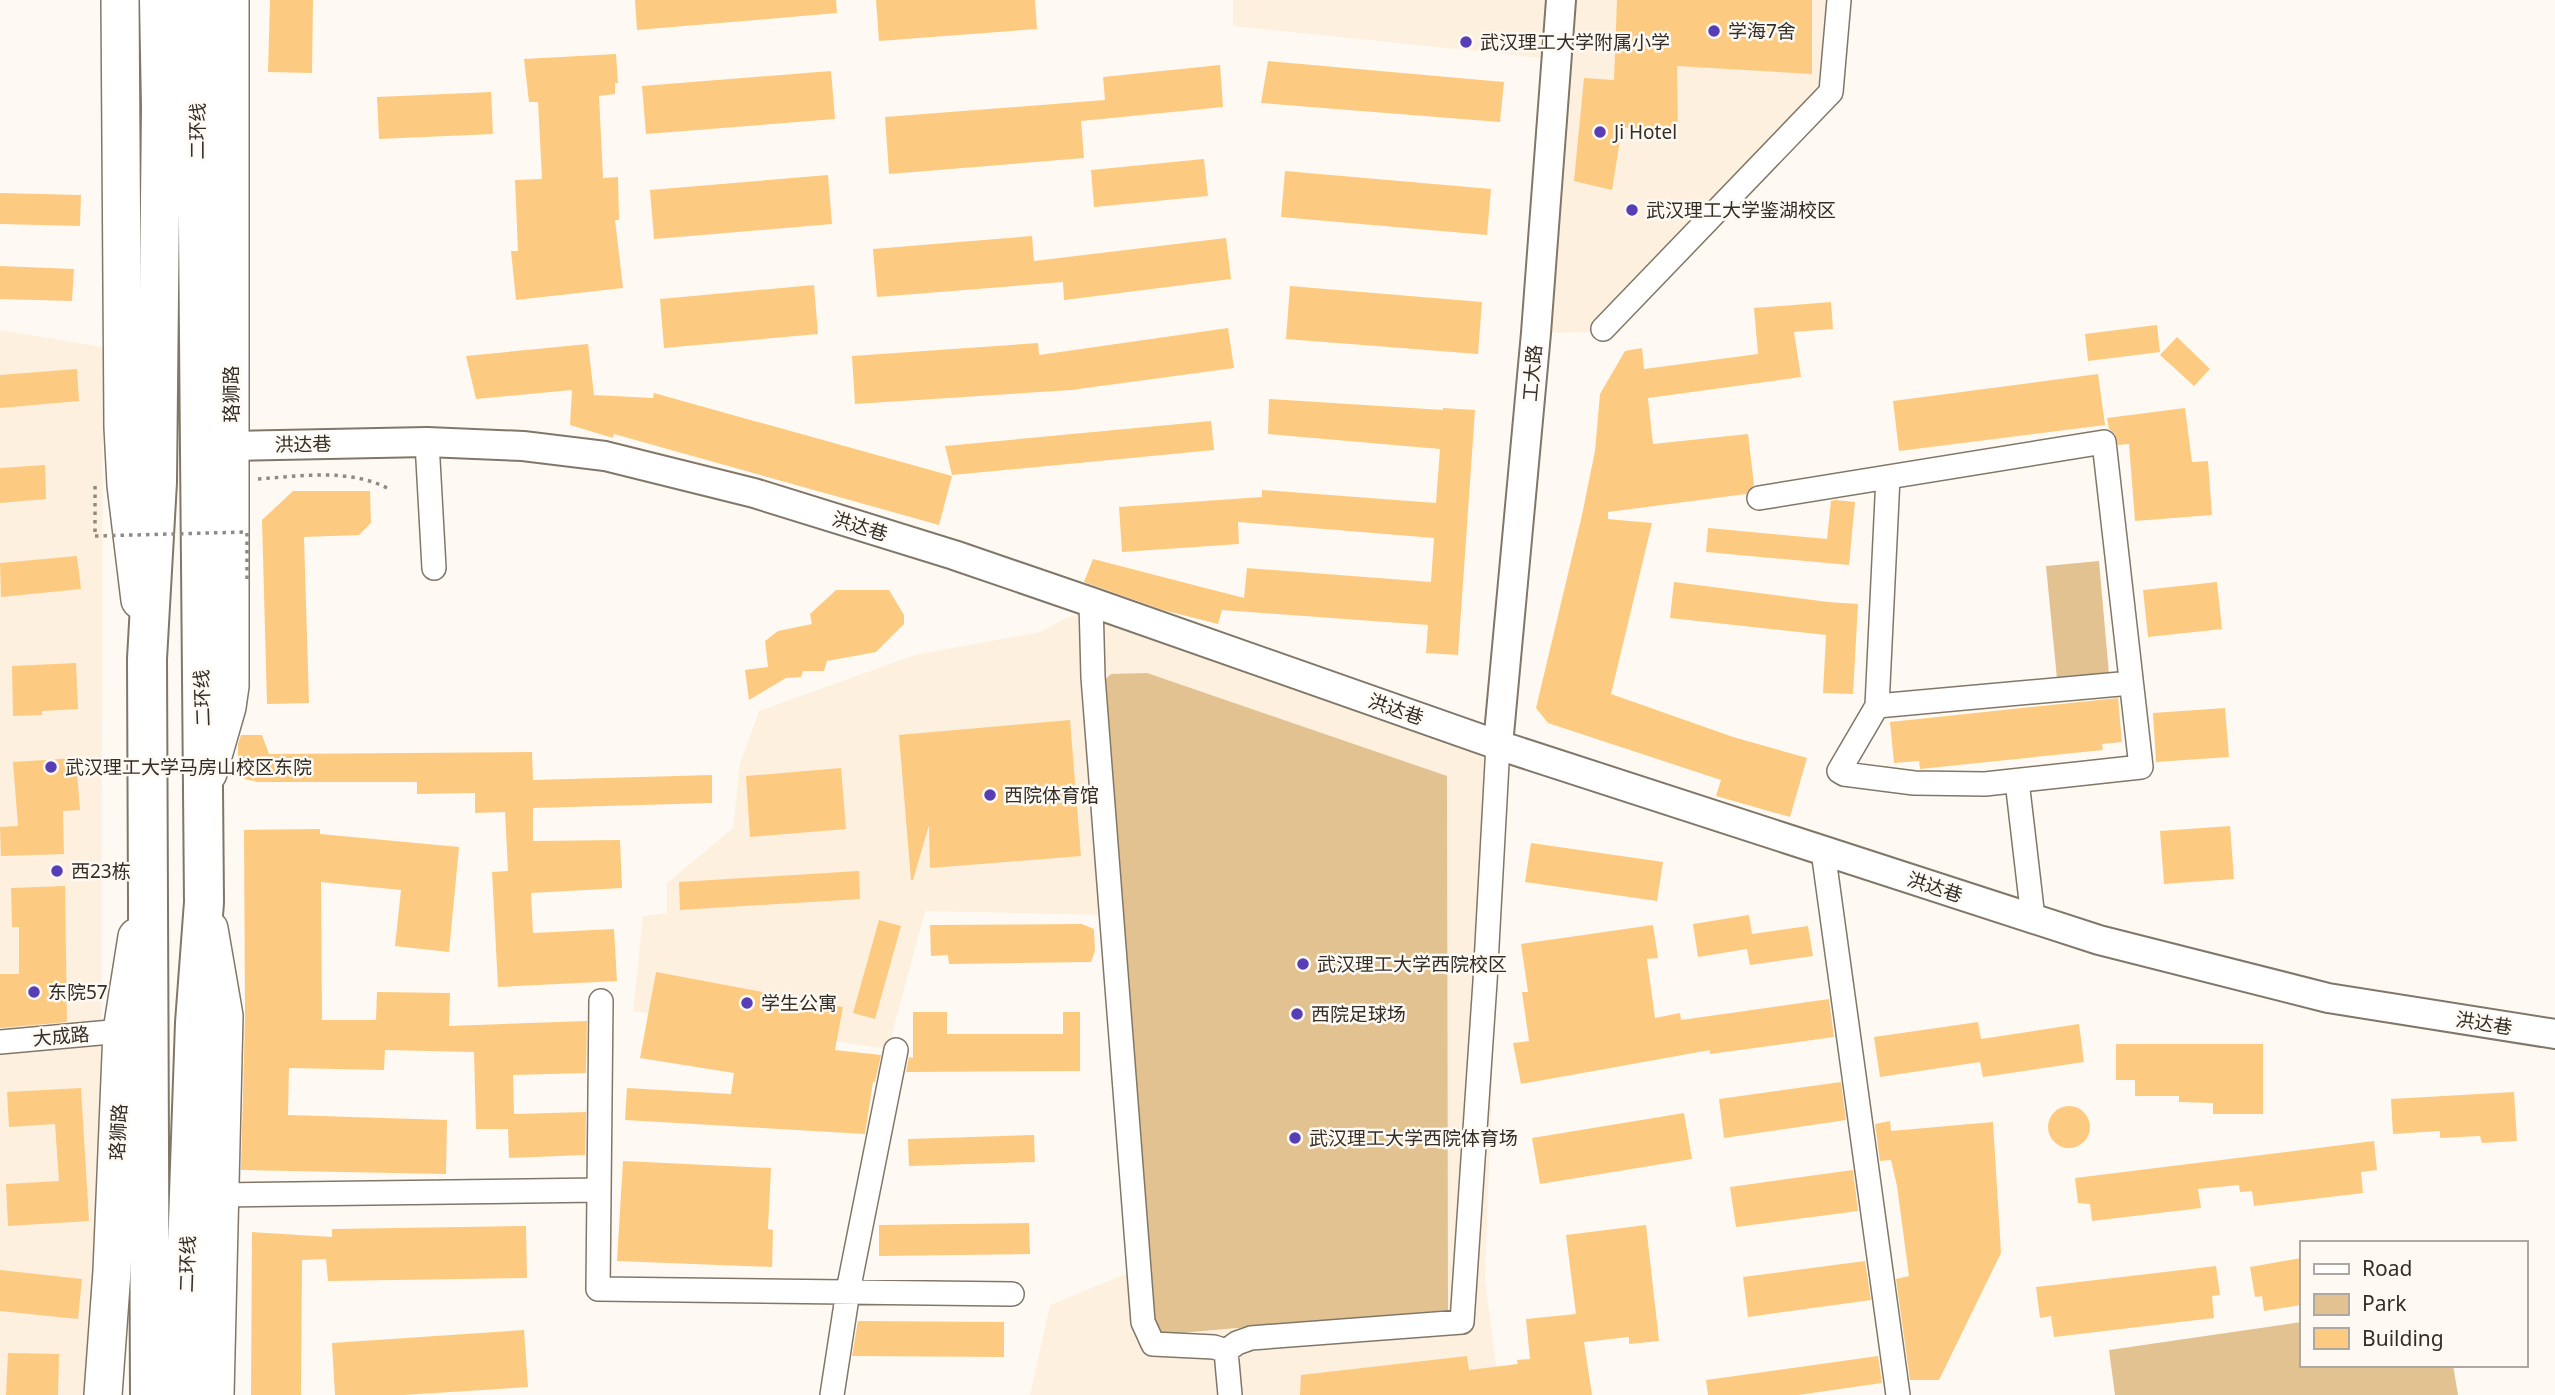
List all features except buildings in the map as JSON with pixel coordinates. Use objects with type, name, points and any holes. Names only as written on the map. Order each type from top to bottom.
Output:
[{"type":"highway","name":"二环线","points":[[150,1395],[147,659],[157,482],[161,108],[159,0]]},
{"type":"highway","name":"二环线","points":[[182,1395],[195,1023],[204,902],[196,0]]},
{"type":"highway","points":[[132,1395],[134,1318],[149,1194]]},
{"type":"main road","points":[[120,0],[123,427],[126,485],[147,659]]},
{"type":"main road","name":"珞狮路","points":[[204,784],[227,706],[230,686],[230,0]]},
{"type":"main road","name":"珞狮路","points":[[103,1395],[112,1270],[122,1031],[147,870]]},
{"type":"main road","points":[[204,902],[224,1016],[215,1395]]},
{"type":"street","name":"工大路","points":[[1498,745],[1536,333],[1561,0]]},
{"type":"street","points":[[1603,329],[1831,92],[1839,0]]},
{"type":"street","name":"洪达巷","points":[[231,446],[427,442],[523,446],[605,456],[754,493],[954,555],[1498,745],[2099,940],[2328,998],[2555,1034]]},
{"type":"street","points":[[427,442],[434,568]]},
{"type":"street","points":[[1759,498],[1888,477],[2104,442],[2141,767],[1985,784],[1914,783],[1844,774],[1839,771],[1877,706],[1888,477]]},
{"type":"street","points":[[1091,602],[1093,677],[1143,1322],[1153,1344],[1214,1347],[1226,1351]]},
{"type":"street","points":[[1877,706],[2131,683]]},
{"type":"street","points":[[1226,1351],[1251,1338],[1462,1322],[1498,745]]},
{"type":"street","points":[[2017,781],[2032,918]]},
{"type":"street","points":[[1823,851],[1898,1395]]},
{"type":"street","points":[[601,1001],[598,1289],[1012,1294]]},
{"type":"street","name":"大成路","points":[[0,1042],[122,1031]]},
{"type":"street","points":[[832,1395],[848,1292],[896,1050]]},
{"type":"street","points":[[221,1195],[599,1190]]},
{"type":"street","points":[[1226,1351],[1230,1395]]},
{"type":"path","points":[[251,485],[257,479],[311,475],[355,477],[376,482],[389,489]]},
{"type":"path","points":[[96,536],[247,532],[247,582]]},
{"type":"shaded area","name":"武汉理工大学鉴湖校区","points":[[1233,0],[1852,0],[1843,87],[1609,332],[1536,333],[1542,58],[1233,26]]},
{"type":"shaded area","name":"武汉理工大学马房山校区东院","points":[[0,330],[103,347],[101,1188],[86,1395],[0,1395]]},
{"type":"shaded area","name":"武汉理工大学西院校区","points":[[1107,608],[1504,747],[1485,1279],[1500,1395],[1030,1395],[1050,1305],[1133,1271],[1106,915],[925,911],[888,1049],[633,1011],[643,916],[667,913],[667,883],[733,828],[740,763],[759,711],[915,655],[1040,632],[1068,617]]},
{"type":"green space","points":[[2099,561],[2109,674],[2057,679],[2046,566]]},
{"type":"green space","name":"武汉理工大学西院体育场","points":[[1147,673],[1447,776],[1448,1310],[1156,1335],[1128,966],[1101,683],[1111,674]]},
{"type":"green space","points":[[2300,1322],[2300,1367],[2453,1367],[2458,1395],[2115,1395],[2109,1350]]},
{"type":"place","name":"学海7舍","points":[[1714,31]]},
{"type":"place","name":"武汉理工大学附属小学","points":[[1466,42]]},
{"type":"place","name":"Ji Hotel","points":[[1600,132]]},
{"type":"place","name":"武汉理工大学鉴湖校区","points":[[1632,210]]},
{"type":"place","name":"武汉理工大学马房山校区东院","points":[[51,767]]},
{"type":"place","name":"西院体育馆","points":[[990,795]]},
{"type":"place","name":"西23栋","points":[[57,871]]},
{"type":"place","name":"武汉理工大学西院校区","points":[[1303,964]]},
{"type":"place","name":"东院57","points":[[34,992]]},
{"type":"place","name":"学生公寓","points":[[747,1003]]},
{"type":"place","name":"西院足球场","points":[[1297,1014]]},
{"type":"place","name":"武汉理工大学西院体育场","points":[[1295,1138]]}]
